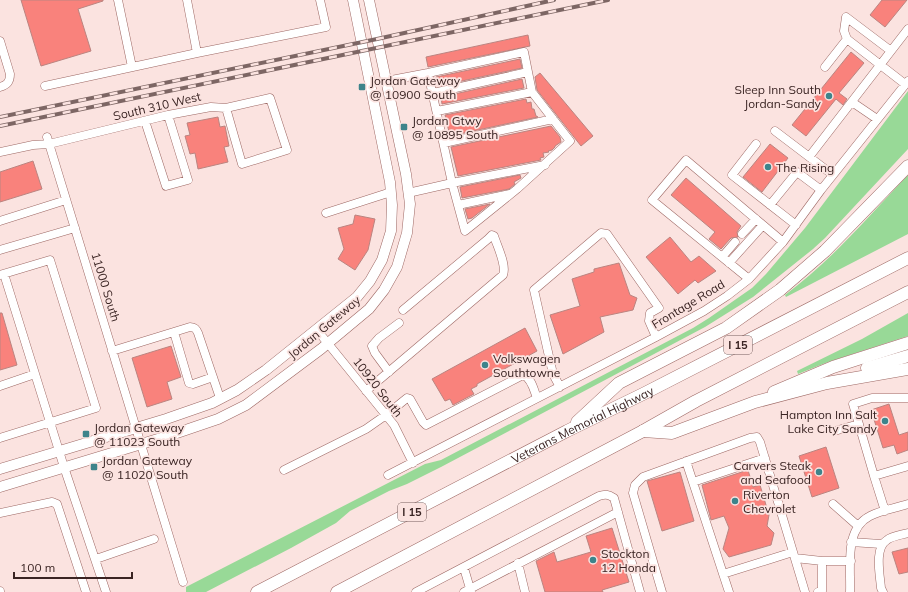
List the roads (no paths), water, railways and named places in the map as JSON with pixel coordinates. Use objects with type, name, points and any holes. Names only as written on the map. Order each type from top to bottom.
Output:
[{"type":"highway","points":[[890,183],[908,158]]},
{"type":"highway","points":[[567,431],[619,383],[726,328],[780,290],[825,251],[908,166]]},
{"type":"highway","name":"Veterans Memorial Highway","points":[[257,592],[567,431],[908,258]]},
{"type":"highway","name":"I 15","points":[[337,592],[696,402],[908,292]]},
{"type":"highway","points":[[755,402],[779,389],[857,358],[908,343]]},
{"type":"highway","points":[[827,383],[848,374],[908,356]]},
{"type":"highway","points":[[643,431],[672,433],[755,402],[827,383],[908,368]]},
{"type":"main road","name":"Jordan Gateway","points":[[0,469],[136,428],[212,403],[237,390],[266,370],[357,297],[370,281],[382,260],[391,231],[392,205],[391,192],[352,0]]},
{"type":"main road","name":"Jordan Gateway","points":[[0,487],[218,419],[246,405],[328,343],[369,309],[384,290],[397,267],[408,233],[410,204],[406,174],[369,0]]},
{"type":"street","points":[[118,0],[132,67]]},
{"type":"street","points":[[187,0],[198,53]]},
{"type":"street","points":[[45,86],[326,27],[320,0]]},
{"type":"street","points":[[891,51],[846,17],[844,30],[847,39],[880,65],[907,82]]},
{"type":"street","points":[[809,157],[908,29]]},
{"type":"street","points":[[825,67],[847,39]]},
{"type":"street","points":[[0,41],[10,74],[10,79],[4,86]]},
{"type":"street","points":[[386,81],[524,52],[532,92],[570,141],[513,193],[465,231],[452,183],[428,73]]},
{"type":"street","points":[[433,93],[528,72]]},
{"type":"street","name":"Frontage Road","points":[[388,475],[656,337],[704,311],[727,296],[749,279],[783,242],[833,174],[907,82]]},
{"type":"street","points":[[437,111],[532,92]]},
{"type":"street","name":"South 310 West","points":[[0,152],[168,115],[211,107],[226,108],[270,98],[288,150],[242,164],[226,108]]},
{"type":"street","points":[[852,102],[877,119]]},
{"type":"street","points":[[144,121],[166,186],[188,180],[168,115]]},
{"type":"street","points":[[444,143],[553,119]]},
{"type":"street","points":[[775,131],[833,174]]},
{"type":"street","name":"11000 South","points":[[48,141],[184,582]]},
{"type":"street","points":[[756,144],[732,175],[796,225]]},
{"type":"street","points":[[749,279],[652,200],[686,160],[783,242]]},
{"type":"street","points":[[408,193],[544,165]]},
{"type":"street","points":[[770,205],[797,172],[821,190]]},
{"type":"street","points":[[326,213],[391,192]]},
{"type":"street","points":[[458,205],[513,193]]},
{"type":"street","points":[[0,221],[66,200]]},
{"type":"street","points":[[742,234],[756,219]]},
{"type":"street","points":[[729,263],[763,225]]},
{"type":"street","points":[[0,250],[75,228]]},
{"type":"street","points":[[560,387],[553,374],[534,290],[602,233],[607,234],[659,308],[650,313],[649,320],[656,337]]},
{"type":"street","points":[[366,391],[503,275],[504,266],[494,236],[488,239],[403,310]]},
{"type":"street","points":[[722,257],[735,242]]},
{"type":"street","points":[[0,438],[50,423],[96,408],[50,260],[2,275],[35,374],[50,423],[64,467],[106,592]]},
{"type":"street","points":[[389,372],[375,353],[372,346],[379,338],[399,323]]},
{"type":"street","points":[[112,351],[190,327],[196,329],[220,398]]},
{"type":"street","name":"10920 South","points":[[317,330],[394,425],[413,463]]},
{"type":"street","points":[[174,332],[189,382],[193,384],[213,377]]},
{"type":"street","points":[[0,386],[35,374]]},
{"type":"street","points":[[284,470],[366,429],[407,398],[410,398],[426,425],[524,375],[527,376],[537,398]]},
{"type":"street","points":[[886,511],[853,404],[872,398],[908,398]]},
{"type":"street","points":[[838,430],[859,424]]},
{"type":"street","points":[[662,592],[633,492],[635,486],[643,477],[750,438],[757,437],[765,458],[805,592]]},
{"type":"street","points":[[693,482],[765,458]]},
{"type":"street","points":[[686,461],[729,592]]},
{"type":"street","points":[[874,476],[908,466]]},
{"type":"street","points":[[416,592],[598,496],[610,495],[614,498],[640,592]]},
{"type":"street","points":[[0,513],[52,502],[57,504],[86,592]]},
{"type":"street","points":[[833,504],[858,526]]},
{"type":"street","points":[[850,592],[851,542],[855,530],[870,516],[908,504]]},
{"type":"street","points":[[464,568],[468,591],[518,563],[618,512]]},
{"type":"street","points":[[883,592],[881,588],[878,552],[881,544],[887,539],[908,533]]},
{"type":"street","points":[[96,559],[154,539]]},
{"type":"street","points":[[851,542],[881,544]]},
{"type":"street","points":[[723,574],[794,555],[822,561],[851,561]]},
{"type":"street","points":[[818,592],[822,591],[822,561]]},
{"type":"street","points":[[518,563],[525,592]]},
{"type":"railway","points":[[0,117],[377,39],[554,0]]},
{"type":"railway","points":[[0,126],[608,0]]},
{"type":"place","name":"Jordan Gateway @ 10900 South","points":[[362,87]]},
{"type":"place","name":"Sleep Inn South Jordan-Sandy","points":[[829,96]]},
{"type":"place","name":"Jordan Gtwy @ 10895 South","points":[[404,127]]},
{"type":"place","name":"The Rising","points":[[768,167]]},
{"type":"place","name":"Volkswagen Southtowne","points":[[485,365]]},
{"type":"place","name":"Hampton Inn Salt Lake City Sandy","points":[[885,421]]},
{"type":"place","name":"Jordan Gateway @ 11023 South","points":[[86,434]]},
{"type":"place","name":"Jordan Gateway @ 11020 South","points":[[94,467]]},
{"type":"place","name":"Carvers Steak and Seafood","points":[[819,472]]},
{"type":"place","name":"Riverton Chevrolet","points":[[735,501]]},
{"type":"place","name":"Stockton 12 Honda","points":[[593,560]]}]
